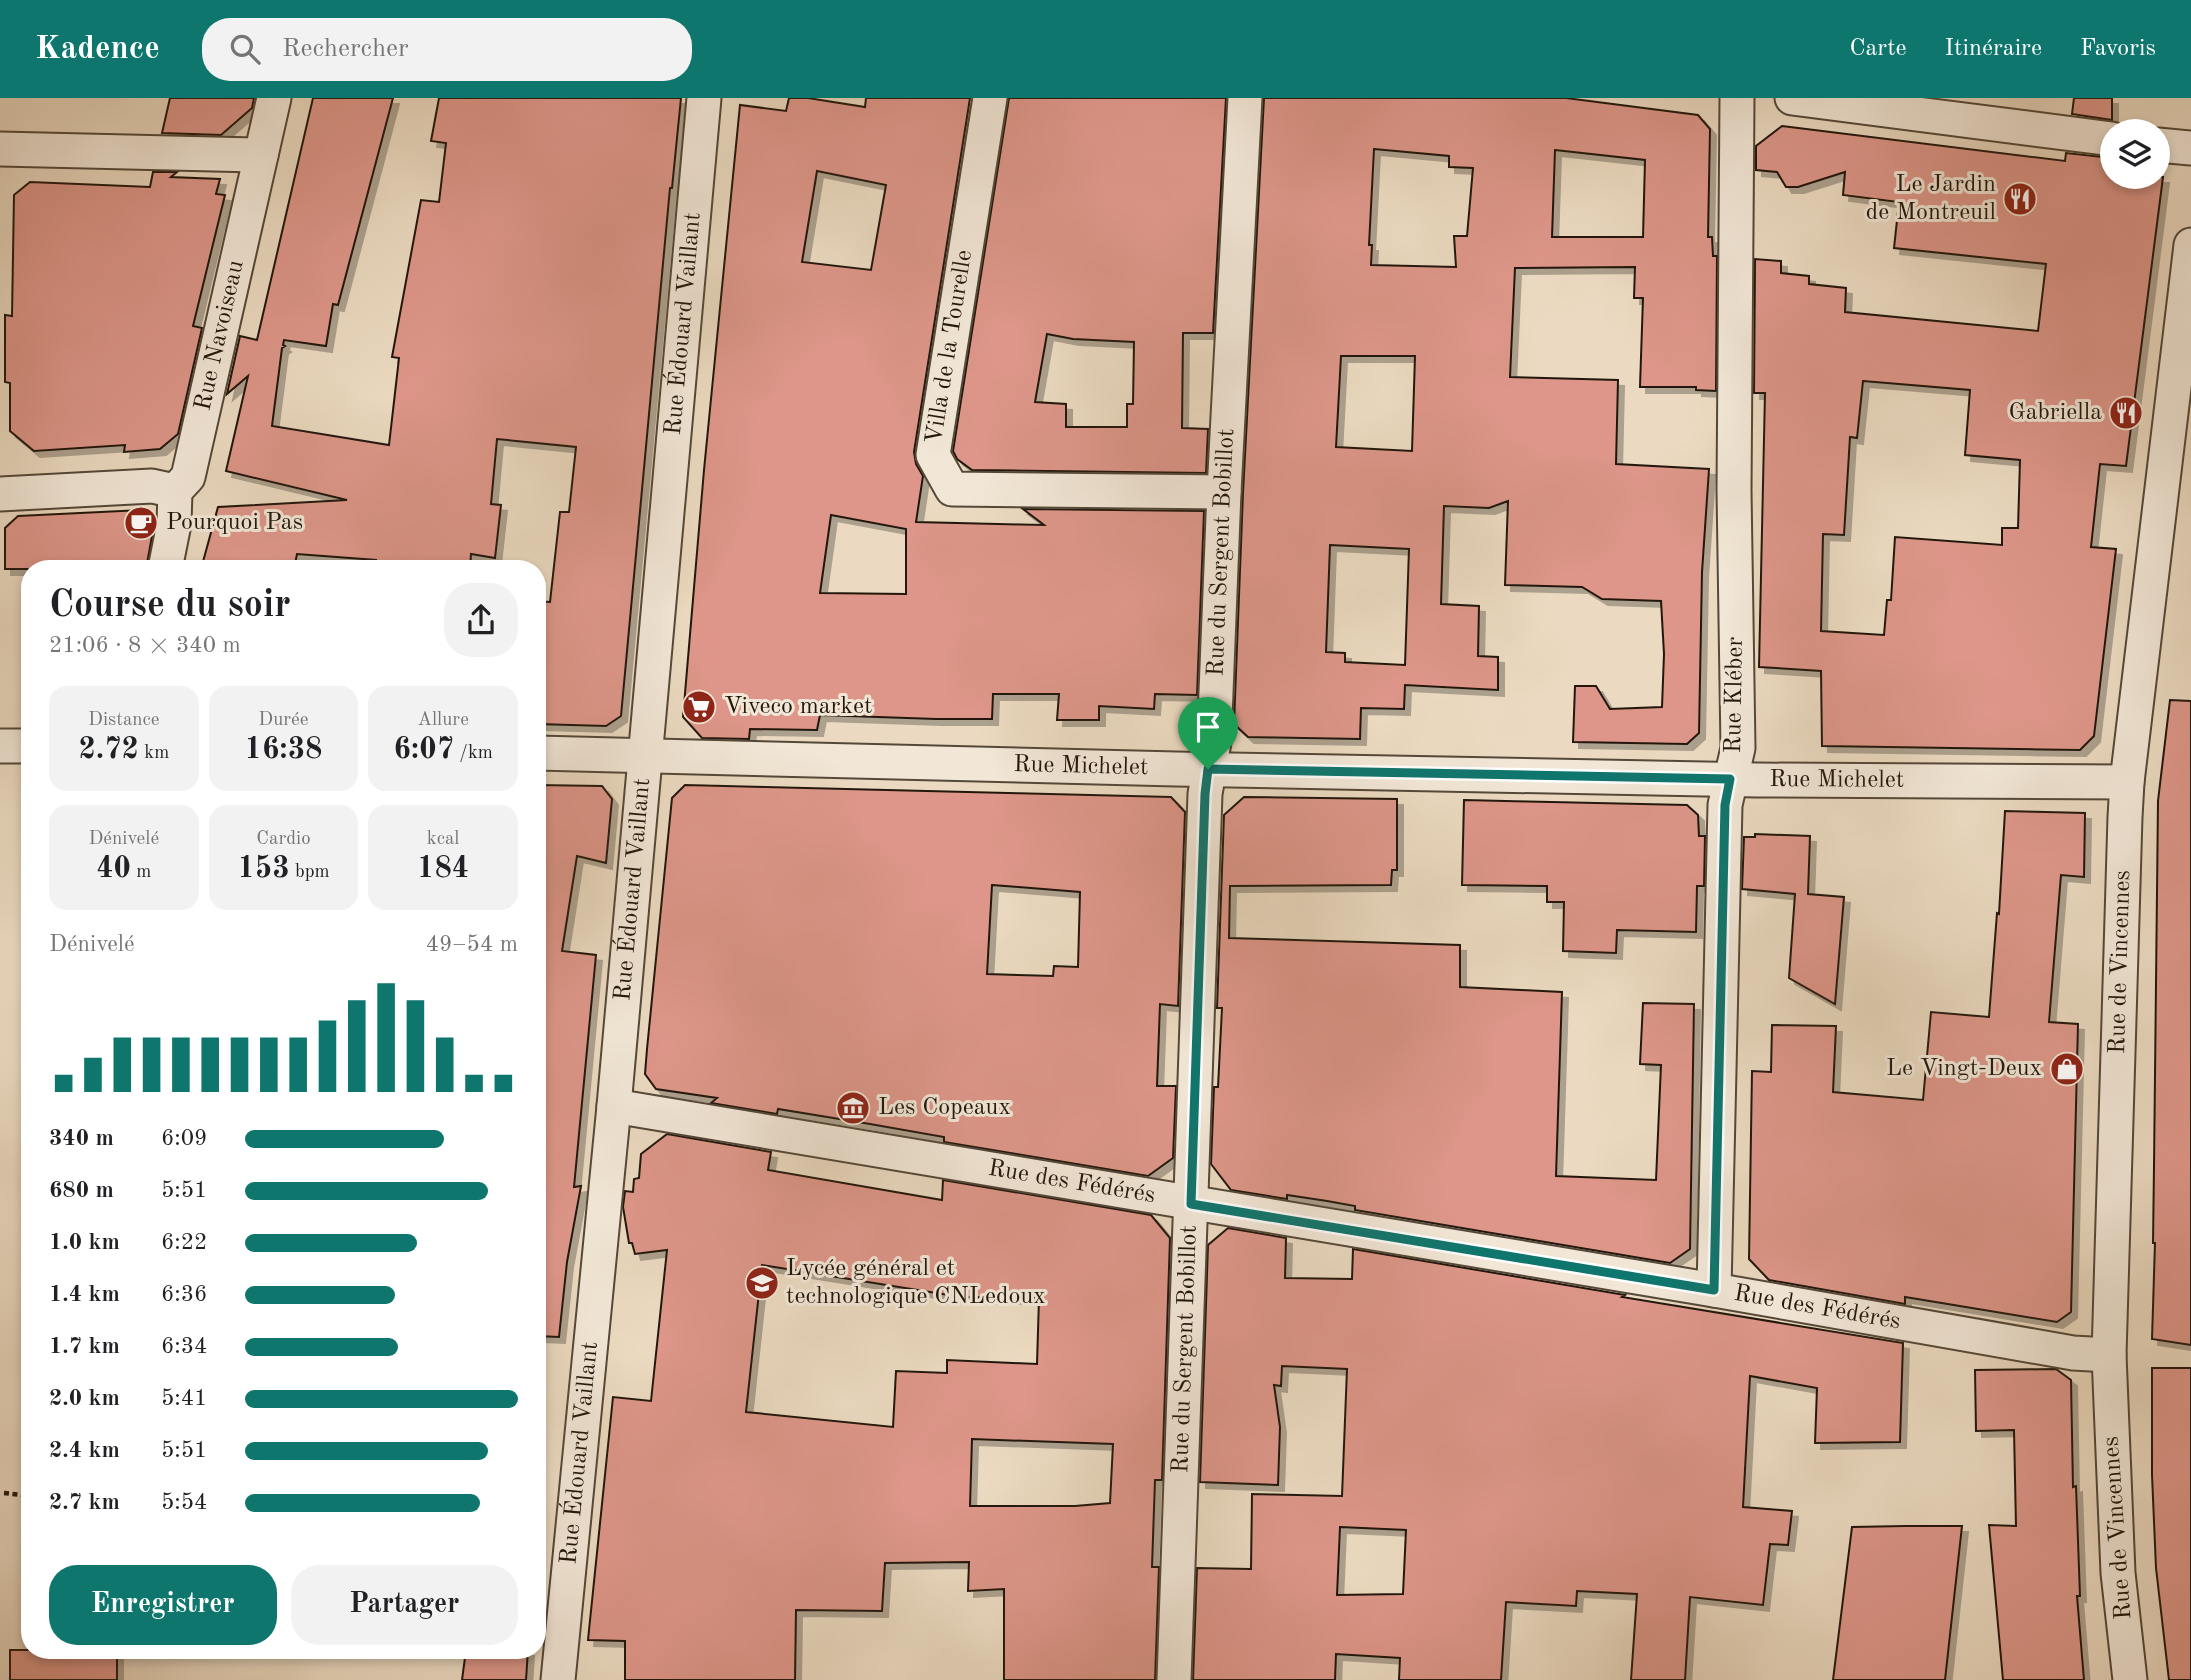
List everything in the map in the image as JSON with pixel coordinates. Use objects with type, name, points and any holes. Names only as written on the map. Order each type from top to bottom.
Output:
[{"type":"street","name":"Rue Navoiseau","points":[[167,560],[174,524],[175,491],[188,477],[274,98]]},
{"type":"street","name":"Rue Édouard Vaillant","points":[[558,1680],[614,1106],[704,98]]},
{"type":"street","name":"Villa de la Tourelle","points":[[990,98],[933,455],[952,489],[1224,492]]},
{"type":"street","name":"Rue du Sergent Bobillot","points":[[1174,1680],[1205,794],[1214,742],[1245,98]]},
{"type":"street","name":"Rue Kléber","points":[[1714,1290],[1725,805],[1738,748],[1734,490],[1737,98]]},
{"type":"street","points":[[1792,98],[2100,137]]},
{"type":"street","points":[[2170,146],[2191,149]]},
{"type":"street","points":[[0,149],[261,155]]},
{"type":"street","name":"Rue de Vincennes","points":[[2130,1680],[2118,1573],[2109,1355],[2123,869],[2127,782],[2191,245]]},
{"type":"street","points":[[0,494],[152,486],[175,491]]},
{"type":"street","points":[[0,746],[21,746]]},
{"type":"street","name":"Rue Michelet","points":[[546,753],[1730,779],[2127,782]]},
{"type":"street","name":"Rue des Fédérés","points":[[614,1106],[1714,1290],[2073,1353],[2109,1355]]},
{"type":"path","points":[[4,1493],[21,1495]]},
{"type":"building","points":[[170,98],[254,98],[252,108],[221,135],[162,133]]},
{"type":"building","points":[[313,98],[393,98],[338,305],[333,304],[326,346],[284,340],[272,426],[389,445],[399,358],[392,357],[421,200],[439,202],[446,143],[431,141],[439,98],[681,98],[670,188],[621,716],[606,726],[546,724],[546,602],[550,602],[560,512],[569,512],[576,447],[497,439],[491,504],[501,505],[495,558],[471,554],[471,560],[376,560],[297,554],[296,560],[203,560],[218,507],[347,500],[226,471],[248,376],[227,394],[240,336],[257,340]]},
{"type":"building","points":[[789,98],[808,98],[865,107],[866,98],[970,98],[914,452],[916,464],[923,476],[916,522],[1044,525],[1023,509],[1204,511],[1197,695],[1155,694],[1154,709],[1099,706],[1099,720],[1057,720],[1059,694],[993,694],[992,719],[820,715],[817,730],[750,729],[749,739],[702,738],[683,717],[740,105],[786,111]],"holes":[[[817,171],[886,185],[871,270],[802,262]],[[831,515],[906,529],[906,594],[820,593]]]},
{"type":"building","points":[[1009,98],[1226,98],[1213,333],[1183,333],[1182,428],[1208,429],[1206,473],[972,470],[957,459],[953,451]],"holes":[[[1047,334],[1073,339],[1134,342],[1133,404],[1127,404],[1127,427],[1066,427],[1066,404],[1035,402]]]},
{"type":"building","points":[[1264,98],[1566,98],[1698,115],[1710,129],[1708,237],[1712,237],[1713,256],[1717,256],[1716,391],[1696,390],[1696,387],[1640,387],[1643,298],[1634,298],[1635,267],[1515,268],[1510,377],[1618,380],[1616,464],[1709,469],[1702,572],[1699,733],[1687,744],[1573,742],[1575,686],[1596,686],[1610,709],[1662,707],[1664,654],[1661,601],[1602,599],[1582,587],[1505,585],[1508,501],[1489,508],[1444,506],[1441,604],[1479,606],[1478,656],[1498,657],[1498,690],[1405,685],[1404,709],[1361,708],[1360,739],[1248,737],[1234,724]],"holes":[[[1374,149],[1449,156],[1449,167],[1473,168],[1467,236],[1454,236],[1456,267],[1371,265],[1372,245],[1369,245]],[[1555,150],[1645,160],[1643,237],[1552,237]],[[1341,356],[1415,356],[1412,451],[1336,447]],[[1330,545],[1409,549],[1405,665],[1345,662],[1345,653],[1326,652]]]},
{"type":"building","points":[[2074,98],[2112,98],[2112,119],[2072,114]]},
{"type":"building","points":[[1782,126],[2065,161],[2066,153],[2100,157],[2100,189],[2161,189],[2126,466],[2100,464],[2091,547],[2116,549],[2094,736],[2080,750],[1822,746],[1821,671],[1759,667],[1765,393],[1754,393],[1755,259],[1781,261],[1781,273],[1809,276],[1809,284],[1846,288],[1845,312],[2038,331],[2046,264],[1894,248],[1899,202],[1843,195],[1845,172],[1798,187],[1786,187],[1777,172],[1756,170],[1756,146]],"holes":[[[1863,381],[1970,390],[1965,455],[2020,460],[2018,528],[2002,528],[2002,545],[1895,537],[1891,600],[1887,600],[1884,635],[1821,631],[1823,534],[1844,535],[1850,437],[1857,438]]]},
{"type":"building","points":[[153,172],[177,172],[171,177],[220,179],[216,194],[225,195],[193,326],[202,328],[178,434],[160,449],[124,452],[125,445],[34,451],[10,431],[10,383],[5,382],[5,315],[12,316],[14,195],[30,182],[150,187]]},
{"type":"building","points":[[142,510],[154,525],[148,560],[21,560],[21,569],[5,569],[5,528],[18,516]]},
{"type":"building","points":[[2170,700],[2191,701],[2191,1345],[2152,1339],[2158,801]]},
{"type":"building","points":[[546,785],[602,786],[612,799],[606,863],[577,856],[562,951],[596,955],[574,1187],[581,1186],[567,1262],[559,1337],[546,1336]]},
{"type":"building","points":[[685,785],[1171,797],[1185,812],[1178,1006],[1160,1004],[1157,1086],[1176,1086],[1173,1158],[1148,1176],[944,1142],[944,1137],[870,1124],[778,1109],[777,1114],[711,1103],[717,1098],[656,1089],[645,1074],[672,798]],"holes":[[[992,885],[1080,892],[1078,967],[1054,966],[1053,976],[987,974]]]},
{"type":"building","points":[[1244,797],[1397,799],[1397,870],[1392,870],[1391,885],[1230,886],[1229,938],[1460,945],[1460,987],[1562,992],[1556,1176],[1656,1180],[1661,1065],[1640,1064],[1643,1003],[1694,1004],[1690,1249],[1670,1263],[1355,1210],[1355,1206],[1327,1201],[1287,1195],[1287,1199],[1231,1190],[1211,1164],[1214,1087],[1218,1087],[1222,1008],[1217,1008],[1224,815]]},
{"type":"building","points":[[1464,800],[1687,805],[1698,815],[1699,836],[1705,836],[1704,886],[1697,886],[1696,932],[1617,930],[1616,953],[1563,951],[1564,902],[1547,902],[1547,886],[1462,885]]},
{"type":"building","points":[[2005,811],[2085,813],[2084,877],[2061,875],[2049,1022],[2078,1024],[2071,1312],[2057,1322],[1905,1297],[1905,1304],[1769,1280],[1749,1259],[1752,1071],[1771,1072],[1772,1025],[1836,1026],[1833,1092],[1923,1100],[1931,1012],[1989,1017]]},
{"type":"building","points":[[1755,834],[1810,836],[1808,894],[1844,897],[1835,1004],[1789,978],[1795,894],[1742,889],[1744,837],[1755,837]]},
{"type":"building","points":[[667,1134],[771,1152],[768,1170],[942,1200],[943,1180],[1151,1215],[1170,1238],[1162,1480],[1155,1480],[1152,1567],[1159,1567],[1155,1680],[1004,1680],[1004,1589],[968,1591],[969,1562],[885,1563],[882,1611],[796,1610],[795,1680],[625,1680],[625,1641],[588,1640],[613,1397],[651,1401],[667,1250],[635,1254],[632,1243],[629,1243],[623,1207],[625,1191],[633,1192],[634,1179],[639,1178],[641,1154]],"holes":[[[762,1265],[961,1297],[1039,1298],[1037,1364],[947,1360],[947,1373],[896,1371],[893,1427],[746,1412]],[[972,1439],[1113,1444],[1110,1503],[1075,1506],[970,1506]]]},
{"type":"building","points":[[1228,1228],[1286,1238],[1285,1278],[1352,1279],[1353,1249],[1903,1343],[1900,1442],[1815,1443],[1817,1388],[1750,1376],[1743,1507],[1792,1511],[1788,1545],[1770,1544],[1763,1605],[1690,1597],[1685,1680],[1631,1680],[1637,1594],[1577,1591],[1576,1606],[1506,1602],[1501,1680],[1399,1680],[1400,1658],[1336,1654],[1335,1680],[1193,1680],[1197,1568],[1251,1569],[1252,1494],[1342,1496],[1347,1369],[1282,1366],[1281,1386],[1274,1385],[1280,1427],[1278,1485],[1200,1482],[1208,1245]],"holes":[[[1340,1527],[1406,1530],[1403,1594],[1337,1595]]]},
{"type":"building","points":[[2152,1368],[2191,1368],[2191,1680],[2169,1680],[2156,1568],[2152,1475]]},
{"type":"building","points":[[2056,1369],[2071,1380],[2073,1487],[2076,1486],[2080,1596],[2077,1596],[2084,1680],[2003,1680],[1989,1525],[2016,1526],[2014,1430],[1976,1431],[1975,1370]]},
{"type":"building","points":[[1962,1526],[1945,1680],[1833,1680],[1852,1527]]},
{"type":"building","points":[[10,1650],[21,1650],[21,1659],[117,1659],[117,1680],[10,1680]]},
{"type":"building","points":[[465,1659],[527,1659],[526,1680],[462,1680]]},
{"type":"place","name":"Le Jardin de Montreuil","points":[[2020,199]]},
{"type":"place","name":"Gabriella","points":[[2126,413]]},
{"type":"place","name":"Pourquoi Pas","points":[[141,523]]},
{"type":"place","name":"Viveco market","points":[[699,707]]},
{"type":"place","name":"Le Vingt-Deux","points":[[2067,1069]]},
{"type":"place","name":"Les Copeaux","points":[[853,1108]]},
{"type":"place","name":"Lycée général et technologique CNLedoux","points":[[762,1283]]},
{"type":"route","points":[[1208,769],[1730,779],[1725,805],[1714,1290],[1191,1204],[1208,769]]}]
